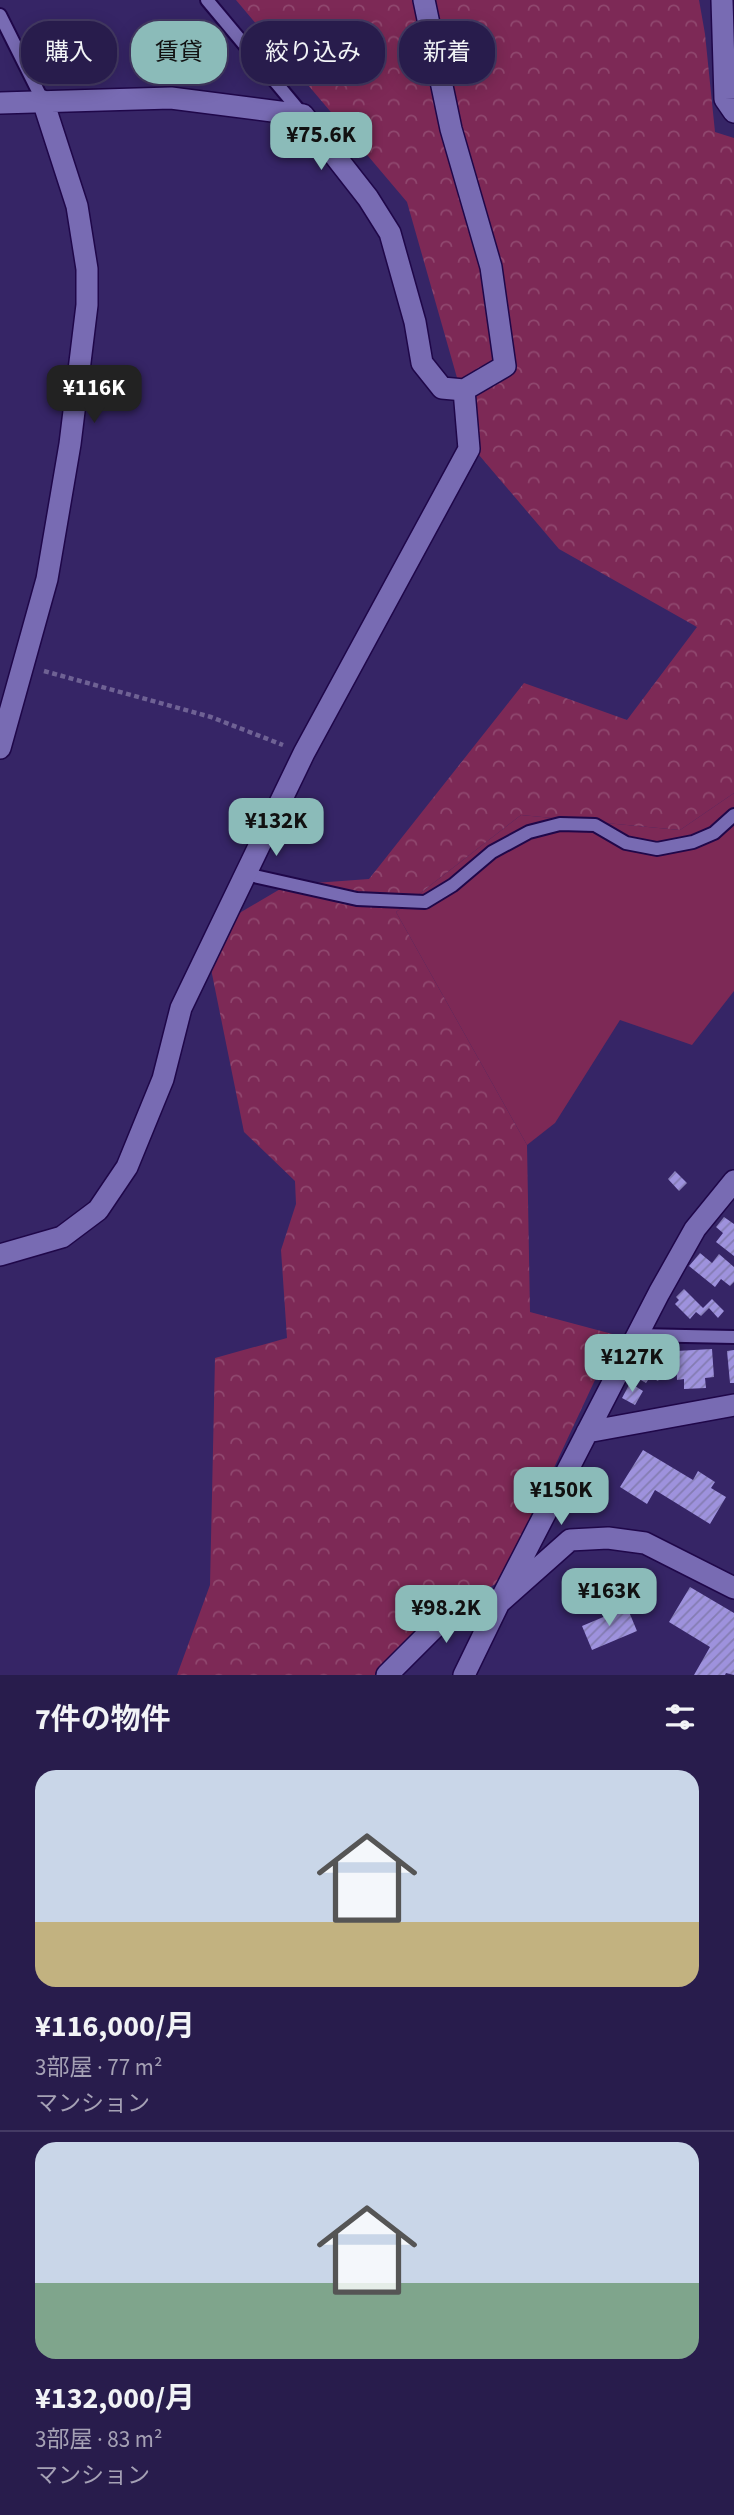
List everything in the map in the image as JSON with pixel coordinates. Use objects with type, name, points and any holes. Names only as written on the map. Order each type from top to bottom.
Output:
[{"type":"street","points":[[0,103],[171,98],[303,115],[368,198],[390,233],[415,321],[422,363],[442,388],[464,390],[505,366],[491,267],[451,129],[424,0]]},
{"type":"street","points":[[722,0],[725,99],[734,112]]},
{"type":"street","points":[[0,748],[47,579],[70,444],[87,305],[87,269],[77,206],[43,101]]},
{"type":"street","points":[[0,1255],[62,1237],[98,1210],[127,1167],[163,1079],[181,1008],[303,752],[469,449],[464,390]]},
{"type":"street","points":[[464,1675],[587,1432],[695,1229],[734,1181]]},
{"type":"street","points":[[587,1432],[734,1405]]},
{"type":"street","points":[[387,1675],[440,1622],[470,1610],[499,1603],[570,1540],[608,1538],[645,1543],[734,1588]]},
{"type":"lane","points":[[207,0],[303,115]]},
{"type":"lane","points":[[0,15],[43,101]]},
{"type":"lane","points":[[245,874],[357,899],[425,902],[453,885],[492,852],[529,832],[561,824],[595,825],[625,843],[657,849],[693,842],[714,833],[734,815]]},
{"type":"lane","points":[[638,1335],[734,1337]]},
{"type":"path","points":[[23,665],[211,717],[303,752]]},
{"type":"green space","points":[[236,0],[699,0],[715,132],[734,138],[734,793],[680,830],[521,815],[396,912],[527,1145],[530,1312],[616,1335],[501,1581],[418,1627],[378,1675],[177,1675],[210,1585],[215,1358],[287,1338],[281,1250],[296,1204],[295,1181],[244,1132],[211,969],[236,915],[287,885],[369,879],[524,683],[627,720],[697,627],[559,549],[479,455],[407,202],[307,84],[385,84],[385,21],[254,21]]},
{"type":"green space","points":[[734,793],[734,991],[692,1045],[620,1020],[555,1123],[527,1145],[396,912],[521,815],[680,830]]},
{"type":"building","points":[[675,1171],[687,1183],[679,1191],[668,1179]]},
{"type":"building","points":[[724,1217],[734,1224],[734,1256],[716,1242],[723,1233],[716,1227]]},
{"type":"building","points":[[700,1253],[712,1263],[719,1254],[734,1267],[734,1282],[730,1286],[721,1279],[715,1287],[689,1266]]},
{"type":"building","points":[[684,1289],[703,1308],[712,1299],[724,1311],[718,1318],[709,1308],[701,1316],[696,1312],[690,1319],[675,1304],[679,1300],[676,1297]]},
{"type":"building","points":[[662,1346],[670,1351],[658,1381],[650,1377],[646,1383],[634,1376],[648,1352],[656,1357]]},
{"type":"building","points":[[712,1349],[714,1377],[705,1378],[706,1388],[684,1389],[684,1379],[677,1380],[676,1351]]},
{"type":"building","points":[[734,1350],[734,1383],[730,1383],[727,1351]]},
{"type":"building","points":[[630,1383],[643,1391],[635,1405],[622,1398]]},
{"type":"building","points":[[643,1450],[693,1480],[698,1471],[715,1482],[711,1488],[726,1497],[710,1524],[655,1490],[647,1504],[620,1487]]},
{"type":"building","points":[[690,1587],[734,1613],[734,1675],[694,1675],[710,1647],[669,1622]]},
{"type":"building","points":[[627,1607],[637,1631],[592,1650],[582,1626]]}]
